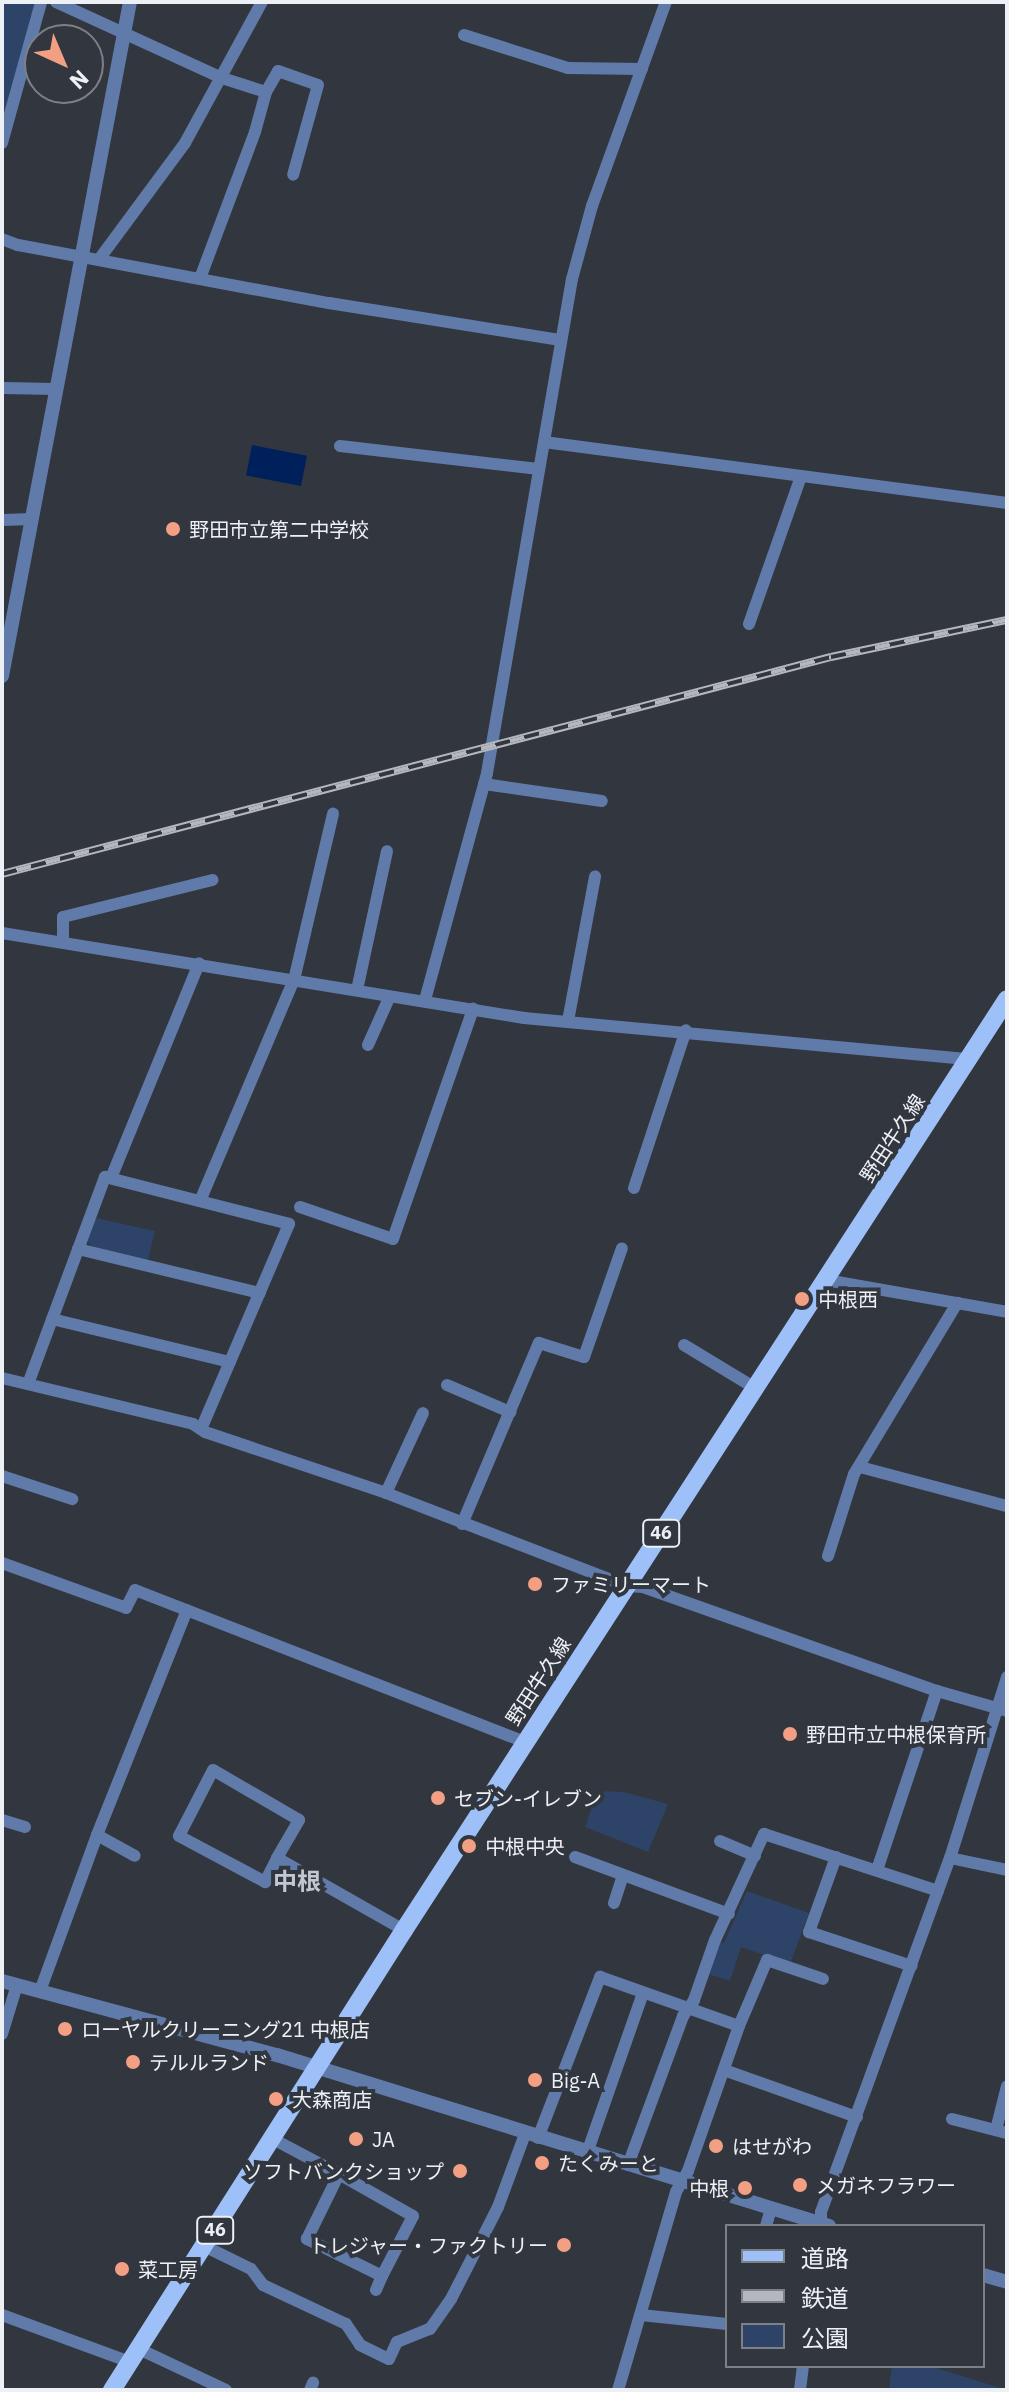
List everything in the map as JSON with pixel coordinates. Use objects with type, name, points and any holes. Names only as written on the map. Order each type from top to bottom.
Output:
[{"type":"main road","name":"野田牛久線","points":[[112,2390],[404,1930],[1007,999]]},
{"type":"street","points":[[2,143],[41,2]]},
{"type":"street","points":[[56,2],[222,78],[266,92]]},
{"type":"street","points":[[2,676],[5,646],[83,257],[130,2]]},
{"type":"street","points":[[100,258],[185,143],[262,2]]},
{"type":"street","points":[[425,1000],[484,784],[559,340],[592,206],[666,2]]},
{"type":"street","points":[[464,35],[568,68],[642,69]]},
{"type":"street","points":[[200,278],[255,132],[266,92],[278,71],[318,85],[293,175]]},
{"type":"street","points":[[2,239],[329,303],[559,340]]},
{"type":"street","points":[[2,388],[57,389]]},
{"type":"street","points":[[544,442],[1007,503]]},
{"type":"street","points":[[340,446],[539,469]]},
{"type":"street","points":[[749,624],[801,476]]},
{"type":"street","points":[[2,520],[32,519]]},
{"type":"street","points":[[484,784],[602,801]]},
{"type":"street","points":[[200,1201],[294,980],[333,814]]},
{"type":"street","points":[[357,990],[387,851]]},
{"type":"street","points":[[568,1021],[595,877]]},
{"type":"street","points":[[63,942],[63,917],[212,880]]},
{"type":"street","points":[[2,933],[199,963],[389,998],[425,1000],[473,1009],[568,1021],[969,1059]]},
{"type":"street","points":[[111,1178],[199,963]]},
{"type":"street","points":[[368,1045],[389,998]]},
{"type":"street","points":[[300,1207],[393,1239],[473,1009]]},
{"type":"street","points":[[634,1188],[686,1030]]},
{"type":"street","points":[[28,1384],[105,1177],[289,1224],[201,1429]]},
{"type":"street","points":[[462,1524],[539,1343],[584,1357],[622,1248]]},
{"type":"street","points":[[78,1249],[260,1293]]},
{"type":"street","points":[[826,1280],[1007,1312]]},
{"type":"street","points":[[828,1556],[854,1474],[957,1303]]},
{"type":"street","points":[[52,1319],[230,1362]]},
{"type":"street","points":[[684,1345],[755,1388]]},
{"type":"street","points":[[2,1378],[201,1429],[386,1493],[627,1586],[643,1587],[937,1691],[1003,1711]]},
{"type":"street","points":[[447,1385],[510,1412]]},
{"type":"street","points":[[386,1493],[423,1413]]},
{"type":"street","points":[[860,1467],[1007,1506]]},
{"type":"street","points":[[2,1476],[72,1499]]},
{"type":"street","points":[[2,1563],[126,1608],[135,1590],[525,1742]]},
{"type":"street","points":[[40,1991],[97,1835],[187,1610]]},
{"type":"street","points":[[823,2224],[821,2212],[1003,1711],[1007,1677]]},
{"type":"street","points":[[877,1870],[937,1691]]},
{"type":"street","points":[[213,1770],[299,1820],[277,1858],[265,1882],[179,1836],[213,1770]]},
{"type":"street","points":[[2,1820],[25,1827]]},
{"type":"street","points":[[628,2165],[689,2007],[764,1834],[938,1891]]},
{"type":"street","points":[[97,1835],[135,1856]]},
{"type":"street","points":[[720,1841],[755,1856]]},
{"type":"street","points":[[575,1857],[729,1914]]},
{"type":"street","points":[[836,1857],[809,1932],[912,1966]]},
{"type":"street","points":[[277,1858],[404,1930]]},
{"type":"street","points":[[950,1858],[1007,1870]]},
{"type":"street","points":[[614,1903],[623,1875]]},
{"type":"street","points":[[618,2390],[676,2192],[683,2181],[739,2026],[767,1960],[823,1979]]},
{"type":"street","points":[[204,2246],[251,2269],[263,2285],[346,2324],[360,2345],[389,2359],[397,2342],[430,2329],[451,2299],[531,2136],[600,1977],[739,2026]]},
{"type":"street","points":[[2,2034],[9,1983],[317,2068],[820,2224]]},
{"type":"street","points":[[587,2153],[643,1993]]},
{"type":"street","points":[[724,2070],[857,2117]]},
{"type":"street","points":[[952,2119],[1001,2131],[1007,2086]]},
{"type":"street","points":[[273,2139],[413,2216],[376,2290]]},
{"type":"street","points":[[339,2174],[307,2239],[382,2276]]},
{"type":"street","points":[[767,2224],[771,2208]]},
{"type":"street","points":[[985,2276],[1007,2282]]},
{"type":"street","points":[[2,2315],[134,2355],[226,2390]]},
{"type":"street","points":[[641,2315],[725,2324]]},
{"type":"street","points":[[800,2390],[803,2368]]},
{"type":"green space","points":[[2,2],[37,2],[31,24],[24,24],[24,51],[2,135]]},
{"type":"green space","points":[[96,1218],[155,1231],[148,1260],[91,1246],[87,1240]]},
{"type":"green space","points":[[606,1791],[624,1792],[668,1804],[648,1852],[585,1827],[596,1795]]},
{"type":"green space","points":[[747,1891],[809,1913],[790,1964],[741,1947],[730,1981],[708,1974],[719,1942],[724,1943]]},
{"type":"green space","points":[[892,2368],[936,2368],[1007,2390],[889,2390]]},
{"type":"water","points":[[252,445],[307,456],[301,486],[246,475]]},
{"type":"railway","points":[[2,874],[831,657],[1007,620]]},
{"type":"place","name":"野田市立第二中学校","points":[[173,529]]},
{"type":"place","name":"中根西","points":[[802,1299]]},
{"type":"place","name":"ファミリーマート","points":[[535,1584]]},
{"type":"place","name":"野田市立中根保育所","points":[[790,1734]]},
{"type":"place","name":"セブン-イレブン","points":[[438,1798]]},
{"type":"place","name":"中根中央","points":[[469,1846]]},
{"type":"place","name":"ローヤルクリーニング21 中根店","points":[[65,2029]]},
{"type":"place","name":"テルルランド","points":[[133,2062]]},
{"type":"place","name":"Big-A","points":[[535,2080]]},
{"type":"place","name":"大森商店","points":[[276,2099]]},
{"type":"place","name":"JA","points":[[356,2139]]},
{"type":"place","name":"はせがわ","points":[[716,2146]]},
{"type":"place","name":"たくみーと","points":[[542,2163]]},
{"type":"place","name":"ソフトバンクショップ","points":[[460,2171]]},
{"type":"place","name":"メガネフラワー","points":[[800,2185]]},
{"type":"place","name":"中根","points":[[745,2188]]},
{"type":"place","name":"トレジャー・ファクトリー","points":[[564,2245]]},
{"type":"place","name":"菜工房","points":[[122,2269]]},
{"type":"district","name":"中根","points":[[297,1882]]}]
